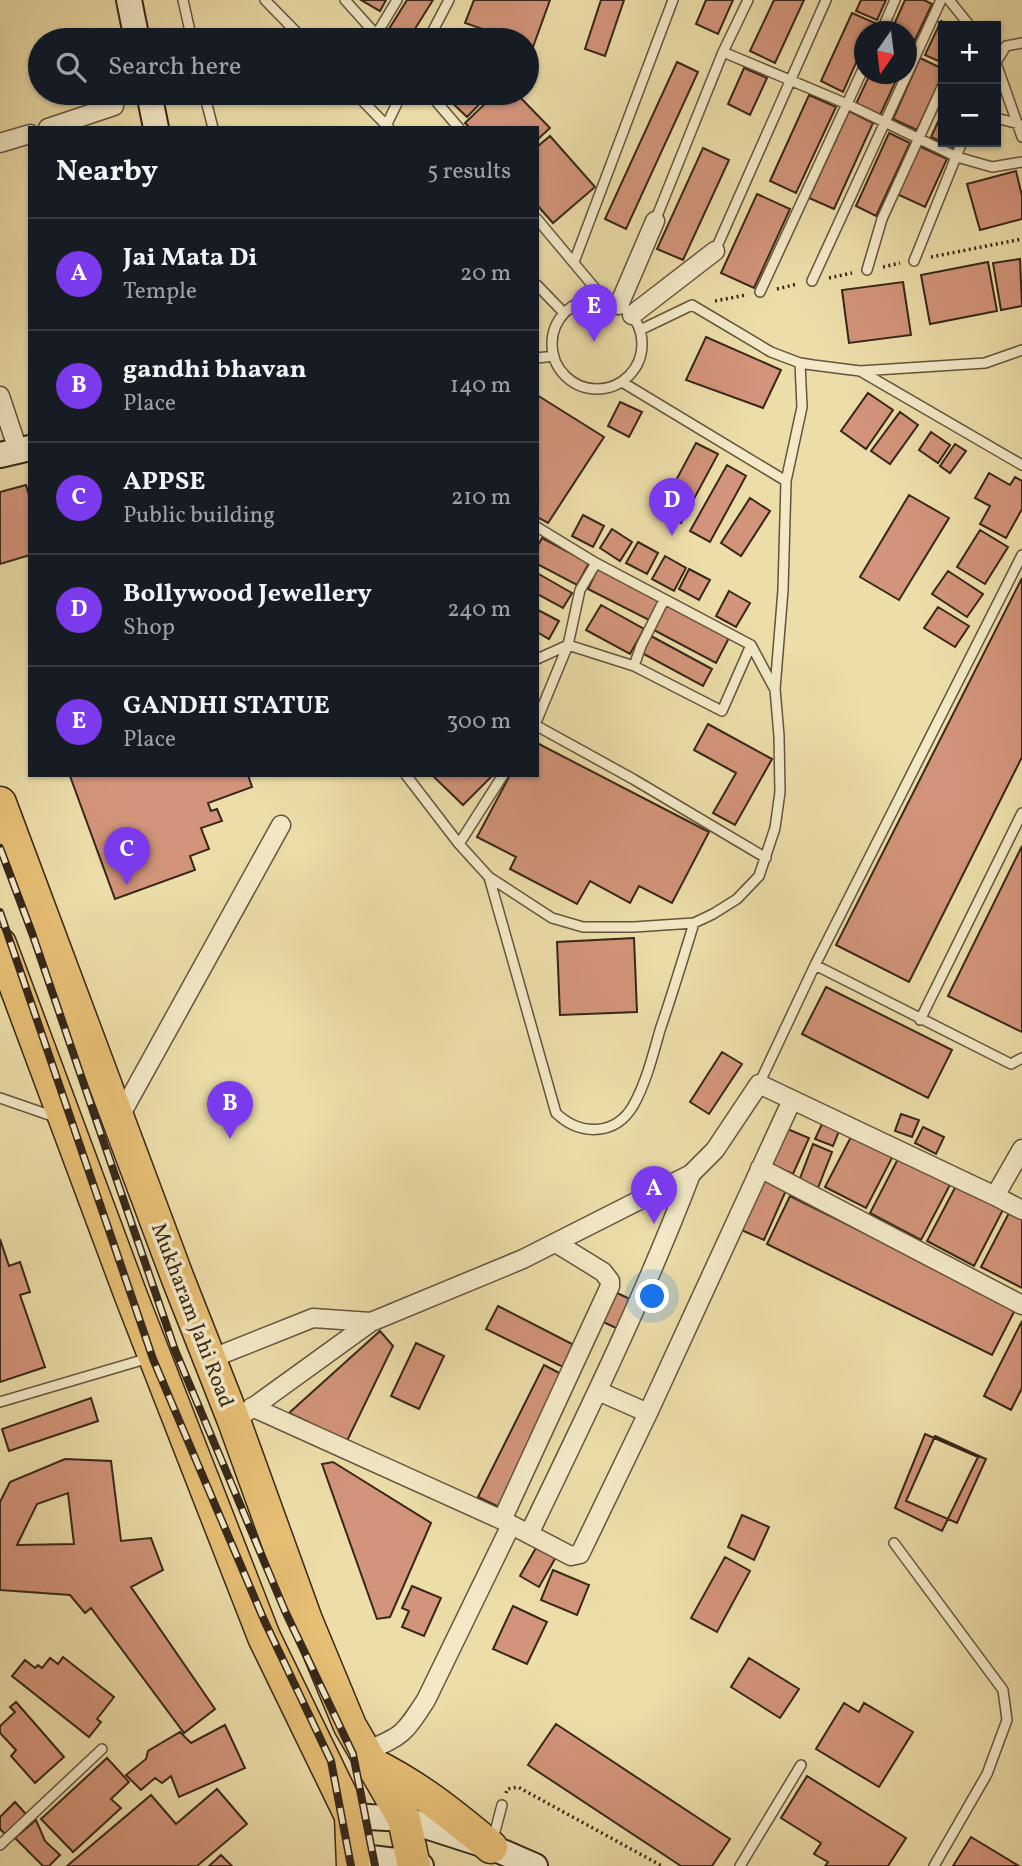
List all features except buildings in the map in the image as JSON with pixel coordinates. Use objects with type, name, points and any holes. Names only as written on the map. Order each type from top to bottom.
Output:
[{"type":"highway","name":"Mukharam Jahi Road","points":[[0,803],[209,1359],[243,1414],[306,1620],[350,1726],[404,1819],[416,1865]]},
{"type":"highway","points":[[0,944],[154,1356],[264,1637],[351,1816],[353,1861]]},
{"type":"highway","points":[[13,979],[59,959]]},
{"type":"highway","points":[[368,1757],[440,1805],[491,1847]]},
{"type":"main road","points":[[129,0],[135,28]]},
{"type":"main road","points":[[151,105],[156,126]]},
{"type":"main road","points":[[351,1816],[404,1819],[491,1847],[535,1866]]},
{"type":"main road","points":[[353,1861],[416,1865]]},
{"type":"street","points":[[54,126],[114,106]]},
{"type":"street","points":[[0,143],[28,135]]},
{"type":"street","points":[[624,312],[655,221]]},
{"type":"street","points":[[624,312],[715,251]]},
{"type":"street","points":[[0,396],[16,451]]},
{"type":"street","points":[[119,1118],[281,825]]},
{"type":"street","points":[[243,1414],[371,1322],[523,1259],[691,1174],[715,1150],[759,1084],[1022,1210]]},
{"type":"street","points":[[243,1414],[506,1522],[571,1556],[580,1554],[792,1100]]},
{"type":"street","points":[[995,1196],[1022,1149]]},
{"type":"street","points":[[760,1168],[1022,1305]]},
{"type":"street","points":[[529,1534],[598,1391],[669,1231],[691,1174]]},
{"type":"street","points":[[368,1757],[395,1740],[408,1727],[426,1700],[610,1286],[610,1281],[603,1272],[556,1243]]},
{"type":"street","points":[[209,1359],[313,1318],[371,1322]]},
{"type":"street","points":[[598,1391],[648,1413]]},
{"type":"lane","points":[[183,0],[189,28]]},
{"type":"lane","points":[[265,0],[292,28]]},
{"type":"lane","points":[[384,28],[397,0]]},
{"type":"lane","points":[[434,28],[449,0]]},
{"type":"lane","points":[[574,262],[673,0]]},
{"type":"lane","points":[[655,221],[723,52],[748,0]]},
{"type":"lane","points":[[715,251],[826,0]]},
{"type":"lane","points":[[886,21],[895,0]]},
{"type":"lane","points":[[812,281],[941,0]]},
{"type":"lane","points":[[948,0],[966,21]]},
{"type":"lane","points":[[346,1],[370,28]]},
{"type":"lane","points":[[1001,54],[1006,46],[1022,43]]},
{"type":"lane","points":[[723,52],[847,104],[957,157],[992,167],[1022,162]]},
{"type":"lane","points":[[1001,75],[1022,137]]},
{"type":"lane","points":[[760,292],[856,84]]},
{"type":"lane","points":[[867,270],[882,219],[938,96]]},
{"type":"lane","points":[[207,105],[212,126]]},
{"type":"lane","points":[[366,105],[386,126]]},
{"type":"lane","points":[[387,126],[397,105]]},
{"type":"lane","points":[[439,105],[457,126]]},
{"type":"lane","points":[[1001,119],[1019,124]]},
{"type":"lane","points":[[914,261],[960,147]]},
{"type":"lane","points":[[539,221],[574,262],[624,312],[643,344],[640,359],[633,372],[622,382],[595,389],[581,386],[569,379],[560,368],[554,356],[552,341],[556,326],[564,313],[576,304],[590,299],[624,312],[692,305],[771,352],[800,363],[860,372],[985,363],[1022,350]]},
{"type":"lane","points":[[539,287],[564,313]]},
{"type":"lane","points":[[539,358],[554,356]]},
{"type":"lane","points":[[408,777],[458,844],[489,877],[552,918],[583,927],[694,923],[737,899],[759,876],[775,828],[780,792],[775,689],[783,590],[786,481],[802,407],[800,363]]},
{"type":"lane","points":[[860,372],[1022,465]]},
{"type":"lane","points":[[622,382],[786,481]]},
{"type":"lane","points":[[539,528],[596,563],[751,645],[775,689]]},
{"type":"lane","points":[[759,1084],[815,965],[1019,569],[1022,555]]},
{"type":"lane","points":[[539,715],[568,646],[580,590],[596,563]]},
{"type":"lane","points":[[634,666],[664,600]]},
{"type":"lane","points":[[539,658],[568,646],[634,666],[722,711],[751,645]]},
{"type":"lane","points":[[539,727],[766,858]]},
{"type":"lane","points":[[458,844],[502,777]]},
{"type":"lane","points":[[920,1020],[1022,813]]},
{"type":"lane","points":[[489,877],[556,1113],[567,1124],[579,1129],[603,1130],[623,1118],[633,1106],[649,1069],[694,923]]},
{"type":"lane","points":[[815,965],[1011,1064],[1022,1058]]},
{"type":"lane","points":[[0,1098],[66,1121]]},
{"type":"lane","points":[[0,1402],[154,1356]]},
{"type":"lane","points":[[894,1543],[1003,1690],[1007,1720],[987,1774],[934,1866]]},
{"type":"lane","points":[[0,1845],[102,1749]]},
{"type":"lane","points":[[740,1866],[802,1765]]},
{"type":"lane","points":[[491,1847],[502,1805]]},
{"type":"path","points":[[502,1805],[507,1789],[519,1787],[662,1866]]},
{"type":"railway","points":[[0,848],[32,933],[175,1350],[285,1611],[353,1754],[375,1866]]},
{"type":"railway","points":[[0,912],[153,1359],[264,1620],[331,1761],[351,1866]]},
{"type":"place","name":"GANDHI STATUE","points":[[594,342]]},
{"type":"place","name":"Bollywood Jewellery","points":[[672,536]]},
{"type":"place","name":"APPSE","points":[[127,885]]},
{"type":"place","name":"gandhi bhavan","points":[[230,1139]]},
{"type":"place","name":"Jai Mata Di","points":[[654,1224]]}]
